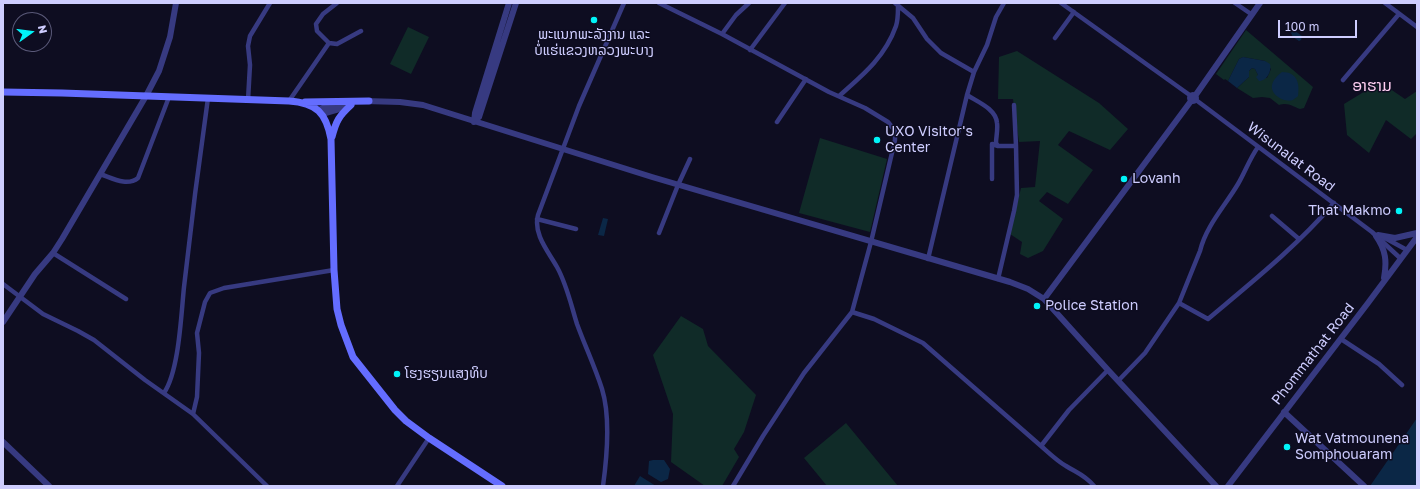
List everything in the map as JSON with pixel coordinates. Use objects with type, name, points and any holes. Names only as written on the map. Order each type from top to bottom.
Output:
[{"type":"main road","points":[[3,92],[169,96],[302,102],[369,101]]},
{"type":"main road","points":[[302,102],[320,112],[329,127],[331,139],[334,270],[338,315],[340,325],[354,357],[395,410],[406,421],[502,486]]},
{"type":"main road","points":[[331,139],[335,123],[340,115],[351,105]]},
{"type":"street","points":[[3,322],[35,274],[53,253],[146,96],[159,71],[170,37],[176,3]]},
{"type":"street","points":[[248,100],[250,65],[248,46],[250,36],[270,3]]},
{"type":"street","points":[[337,3],[323,14],[316,24],[317,31],[329,43],[337,44],[361,31]]},
{"type":"street","points":[[474,122],[475,113],[509,3]]},
{"type":"street","points":[[474,122],[479,117],[516,3]]},
{"type":"street","points":[[603,486],[607,429],[602,390],[576,322],[567,288],[536,225],[579,106],[624,3]]},
{"type":"street","points":[[659,3],[722,34],[829,92],[865,108],[888,122],[895,131],[895,140],[871,242],[852,312],[804,373],[733,486]]},
{"type":"street","points":[[722,34],[736,15],[749,3]]},
{"type":"street","points":[[750,50],[785,3]]},
{"type":"street","points":[[894,3],[913,18],[927,39],[941,53],[974,72]]},
{"type":"street","points":[[928,259],[967,95],[974,72],[996,17],[1004,3]]},
{"type":"street","name":"Wisunalat Road","points":[[1061,3],[1193,98],[1376,234],[1407,250]]},
{"type":"street","points":[[1235,3],[1251,14]]},
{"type":"street","points":[[1044,299],[1193,98],[1260,3]]},
{"type":"street","points":[[1385,3],[1417,27]]},
{"type":"street","points":[[839,96],[871,67],[887,46],[896,25],[898,7]]},
{"type":"street","points":[[1056,38],[1074,12]]},
{"type":"street","points":[[1343,80],[1399,14]]},
{"type":"street","points":[[289,101],[329,43]]},
{"type":"street","points":[[777,122],[806,79]]},
{"type":"street","points":[[967,95],[988,108],[995,116],[997,124],[996,143],[998,146]]},
{"type":"street","points":[[100,174],[127,183],[133,182],[138,178],[169,96]]},
{"type":"street","points":[[164,394],[170,385],[176,355],[193,206],[208,98]]},
{"type":"street","points":[[320,112],[369,101]]},
{"type":"street","points":[[320,112],[335,105],[369,101],[400,102],[423,105],[562,150],[587,156],[678,185],[1019,286],[1044,299],[1216,486]]},
{"type":"street","points":[[998,279],[1017,196],[1014,105]]},
{"type":"street","points":[[992,179],[992,144],[998,146],[1016,146]]},
{"type":"street","points":[[1118,381],[1146,353],[1179,303],[1198,259],[1202,245],[1214,220],[1235,188],[1258,147]]},
{"type":"street","points":[[659,233],[690,159]]},
{"type":"street","points":[[1179,303],[1208,319],[1279,260],[1334,204]]},
{"type":"street","points":[[1272,216],[1299,239]]},
{"type":"street","points":[[537,219],[576,229]]},
{"type":"street","points":[[1376,234],[1395,238],[1417,233]]},
{"type":"street","points":[[1376,234],[1385,253],[1386,270],[1384,281]]},
{"type":"street","name":"Wisunalat Road","points":[[1376,234],[1400,258]]},
{"type":"street","name":"Phommathat Road","points":[[1228,486],[1417,237]]},
{"type":"street","points":[[53,253],[126,299]]},
{"type":"street","points":[[193,414],[197,398],[199,353],[198,333],[205,302],[210,293],[224,288],[334,270]]},
{"type":"street","points":[[3,284],[44,314],[94,340],[164,394],[193,414],[267,486]]},
{"type":"street","points":[[852,312],[874,319],[923,343],[1041,446],[1066,466],[1088,479],[1094,486]]},
{"type":"street","points":[[1341,339],[1379,364],[1402,385]]},
{"type":"street","points":[[1041,446],[1070,410],[1108,370]]},
{"type":"street","points":[[1284,412],[1364,486]]},
{"type":"street","points":[[397,486],[429,438]]},
{"type":"street","points":[[3,442],[49,486]]},
{"type":"green space","points":[[408,27],[429,37],[411,74],[390,64]]},
{"type":"green space","points":[[1246,30],[1313,87],[1304,108],[1300,109],[1287,104],[1279,105],[1270,98],[1253,98],[1237,88],[1249,77],[1249,71],[1252,68],[1255,69],[1258,75],[1267,78],[1271,69],[1265,61],[1243,57],[1239,59],[1228,81],[1216,74]]},
{"type":"green space","points":[[1017,51],[1099,103],[1128,129],[1110,150],[1069,131],[1058,145],[1093,170],[1068,204],[1047,192],[1039,201],[1063,219],[1043,251],[1028,258],[1020,254],[1022,242],[1010,234],[1021,188],[1035,187],[1040,141],[1019,142],[1013,99],[998,99],[999,57]]},
{"type":"green space","points":[[1380,82],[1405,99],[1417,91],[1417,133],[1411,139],[1386,120],[1369,153],[1347,135],[1344,104]]},
{"type":"green space","points":[[820,138],[887,159],[870,232],[799,213]]},
{"type":"green space","points":[[681,316],[703,329],[708,346],[756,395],[744,432],[734,449],[739,457],[722,486],[705,486],[671,462],[673,414],[653,355]]},
{"type":"green space","points":[[846,423],[898,486],[827,486],[804,458]]},
{"type":"water","points":[[1289,28],[1302,36],[1301,40],[1299,41],[1293,37],[1288,30]]},
{"type":"water","points":[[1243,57],[1265,61],[1270,64],[1270,70],[1267,77],[1262,81],[1259,81],[1256,77],[1258,75],[1255,69],[1252,68],[1249,71],[1249,77],[1237,88],[1228,81],[1239,59]]},
{"type":"water","points":[[1282,72],[1287,72],[1294,76],[1298,83],[1298,96],[1290,101],[1282,99],[1276,95],[1272,89],[1273,83]]},
{"type":"water","points":[[603,218],[608,219],[604,236],[598,235]]},
{"type":"water","points":[[1417,418],[1417,486],[1370,486]]},
{"type":"water","points":[[664,460],[670,469],[668,479],[661,482],[648,474],[649,461]]},
{"type":"water","points":[[640,476],[656,486],[634,486]]},
{"type":"place","name":"ພະແນກພະລັງງານ ແລະ ບໍ່ແຮ່ແຂວງຫລວງພະບາງ","points":[[594,20]]},
{"type":"place","name":"UXO Visitor's Center","points":[[877,140]]},
{"type":"place","name":"Lovanh","points":[[1124,179]]},
{"type":"place","name":"That Makmo","points":[[1399,211]]},
{"type":"place","name":"Police Station","points":[[1037,306]]},
{"type":"place","name":"ໂຮງຮຽນແສງທິບ","points":[[397,374]]},
{"type":"place","name":"Wat Vatmounena Somphouaram","points":[[1287,447]]},
{"type":"district","name":"ອາຮາມ","points":[[1372,86]]}]
